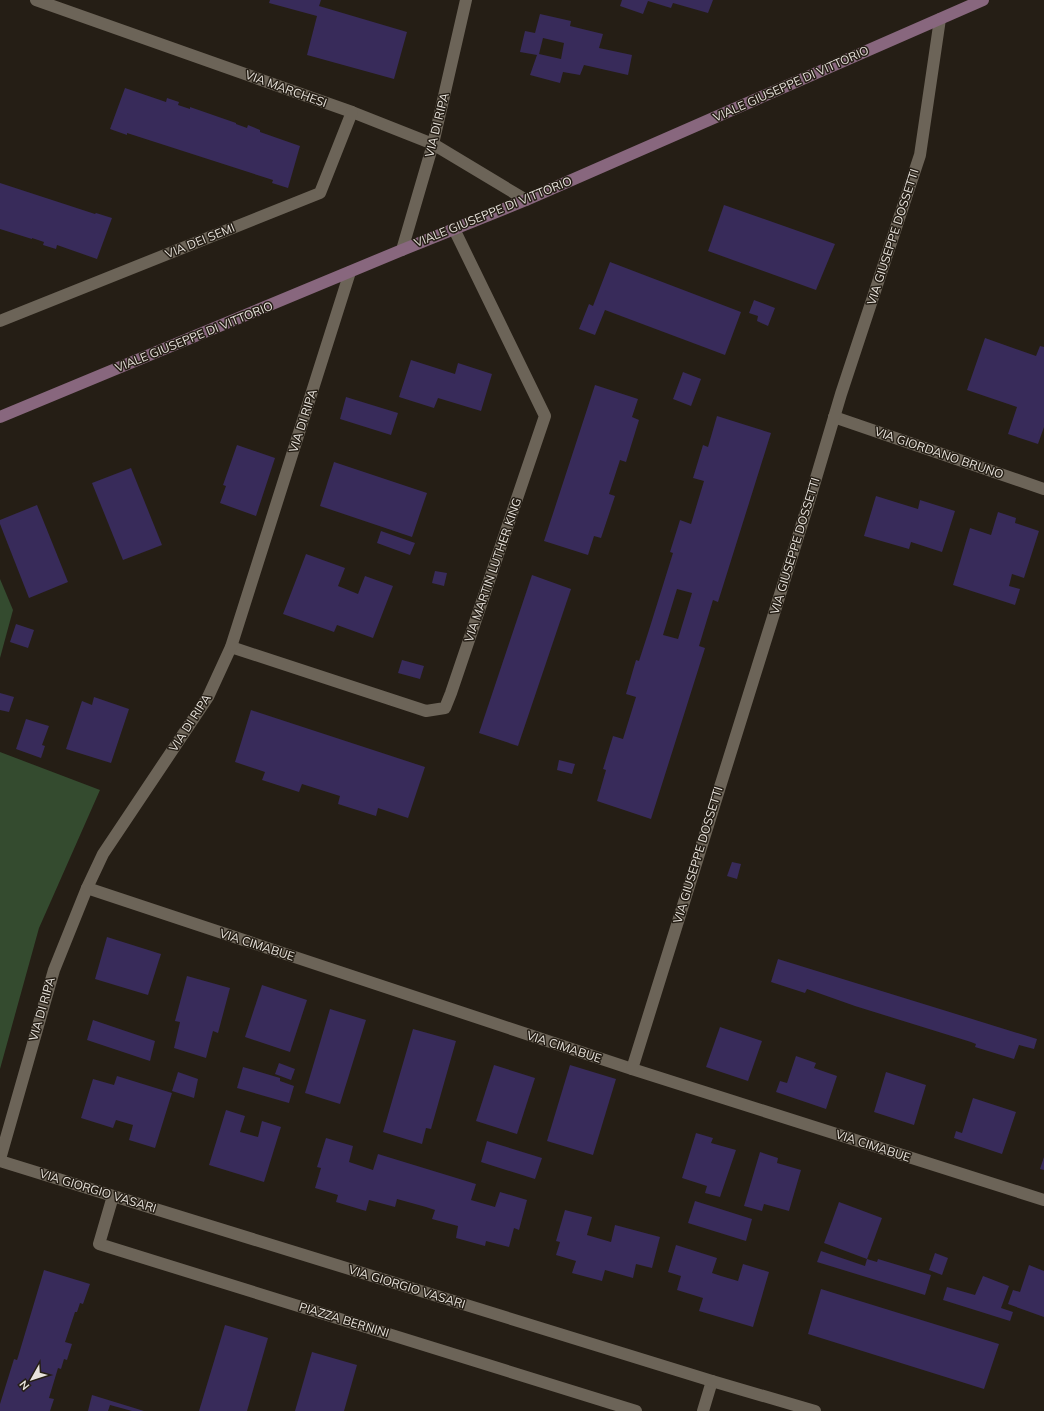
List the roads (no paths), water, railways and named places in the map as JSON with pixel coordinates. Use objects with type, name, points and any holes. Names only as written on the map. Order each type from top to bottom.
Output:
[{"type":"main road","name":"VIALE GIUSEPPE DI VITTORIO","points":[[0,417],[454,228],[526,200],[983,0]]},
{"type":"street","name":"VIA MARCHESI","points":[[36,0],[352,112],[433,144],[526,200]]},
{"type":"street","name":"VIA DI RIPA","points":[[402,250],[433,144],[466,0]]},
{"type":"street","name":"VIA GIUSEPPE DOSSETTI","points":[[632,1069],[834,417],[920,155],[940,19]]},
{"type":"street","name":"VIA DEI SEMI","points":[[0,321],[320,193],[352,112]]},
{"type":"street","name":"VIA MARTIN LUTHER KING","points":[[231,647],[426,711],[445,708],[454,686],[545,416],[454,228]]},
{"type":"street","name":"VIA DI RIPA","points":[[0,1160],[54,970],[87,888],[103,854],[208,697],[231,647],[350,272]]},
{"type":"street","name":"VIA GIORDANO BRUNO","points":[[834,417],[1044,489]]},
{"type":"street","name":"VIA CIMABUE","points":[[87,888],[632,1069],[1044,1200]]},
{"type":"street","name":"VIA GIORGIO VASARI","points":[[0,1160],[712,1381],[815,1411]]},
{"type":"street","name":"PIAZZA BERNINI","points":[[113,1196],[99,1244],[636,1411]]},
{"type":"street","points":[[703,1411],[712,1381]]}]
